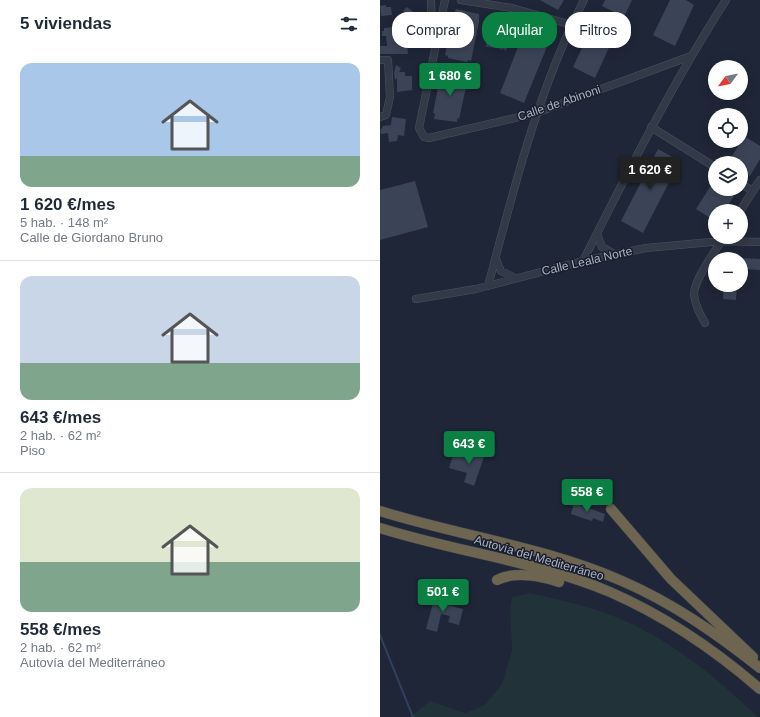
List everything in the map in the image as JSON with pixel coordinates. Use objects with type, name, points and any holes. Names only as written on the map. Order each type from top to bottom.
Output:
[{"type":"highway","points":[[611,509],[670,579],[703,612],[749,651],[760,667]]},
{"type":"highway","name":"Autovía del Mediterráneo","points":[[380,511],[534,552],[622,581],[673,606],[720,637],[760,667]]},
{"type":"highway","name":"Autovía del Mediterráneo","points":[[380,528],[555,574],[610,592],[685,632],[740,672],[760,689]]},
{"type":"highway","points":[[497,580],[508,576],[551,579],[618,602],[640,607]]},
{"type":"street","points":[[431,0],[431,12]]},
{"type":"street","name":"Calle de Abinoni","points":[[445,0],[419,128],[424,137],[437,137],[536,113],[691,56]]},
{"type":"street","points":[[461,0],[512,8],[565,23]]},
{"type":"street","points":[[578,12],[584,0]]},
{"type":"street","points":[[583,261],[651,127],[691,56],[726,0]]},
{"type":"street","points":[[488,286],[536,113],[565,42]]},
{"type":"street","points":[[380,60],[388,60],[390,96],[386,115],[380,117]]},
{"type":"street","points":[[651,127],[708,163]]},
{"type":"street","points":[[745,204],[760,180]]},
{"type":"street","points":[[748,188],[753,191]]},
{"type":"street","points":[[596,234],[602,247],[615,254]]},
{"type":"street","name":"Calle Leala Norte","points":[[416,300],[488,286],[615,254],[646,248],[708,241]]},
{"type":"street","name":"Calle Leala Norte","points":[[748,241],[760,242]]},
{"type":"street","points":[[705,323],[697,309],[694,293],[699,279],[720,244]]},
{"type":"street","points":[[496,259],[499,268],[504,274],[517,278]]},
{"type":"shaded area","points":[[530,593],[582,606],[620,618],[650,633],[667,643],[699,666],[729,690],[758,717],[410,717],[430,701],[465,713],[485,705],[502,684],[512,651],[510,609],[512,597]]},
{"type":"water","points":[[498,48],[507,48],[505,51],[504,49],[501,50]]},
{"type":"building","points":[[540,0],[564,0],[558,10]]},
{"type":"building","points":[[605,0],[632,0],[626,12],[614,12],[602,6]]},
{"type":"building","points":[[670,0],[686,0],[694,5],[675,46],[653,35]]},
{"type":"building","points":[[386,5],[386,7],[391,7],[392,15],[381,16],[380,6]]},
{"type":"building","points":[[407,7],[414,12],[404,12],[403,11]]},
{"type":"building","points":[[456,9],[470,12],[455,12]]},
{"type":"building","points":[[474,13],[479,14],[479,22],[474,46]]},
{"type":"building","points":[[392,27],[392,48],[408,48],[408,54],[380,54],[380,46],[387,46],[386,36],[382,36],[382,31],[384,31],[384,28]]},
{"type":"building","points":[[446,48],[474,48],[471,61],[468,60],[467,62],[448,58],[448,56],[445,55]]},
{"type":"building","points":[[518,48],[546,48],[524,103],[500,93]]},
{"type":"building","points":[[582,48],[609,48],[595,78],[573,67]]},
{"type":"building","points":[[396,65],[401,68],[399,72],[405,72],[405,76],[412,76],[412,90],[397,92],[397,78],[395,80],[394,73]]},
{"type":"building","points":[[445,71],[465,75],[464,77],[468,78],[459,119],[457,118],[457,122],[434,119],[435,114],[433,113],[441,72],[445,73]]},
{"type":"building","points":[[392,117],[406,119],[404,136],[398,135],[397,141],[389,142],[388,133],[381,134],[380,131],[383,126],[391,125]]},
{"type":"building","points":[[748,138],[760,146],[760,159],[750,176],[748,175],[748,156],[732,156],[737,148],[748,148]]},
{"type":"building","points":[[658,149],[680,161],[643,233],[621,221]]},
{"type":"building","points":[[415,181],[428,227],[380,240],[380,190]]},
{"type":"building","points":[[708,190],[708,196],[734,196],[729,204],[708,204],[708,217],[696,209]]},
{"type":"building","points":[[748,258],[760,259],[760,270],[748,269]]},
{"type":"building","points":[[724,292],[737,292],[736,300],[723,299]]},
{"type":"building","points":[[476,446],[486,451],[474,486],[464,482],[467,473],[449,468],[454,452],[471,460]]},
{"type":"building","points":[[574,503],[605,514],[603,522],[593,518],[592,521],[571,514]]},
{"type":"building","points":[[436,592],[446,595],[444,604],[463,609],[459,625],[448,622],[450,616],[441,614],[437,632],[426,629]]},
{"type":"waterway","points":[[380,635],[413,717]]}]
